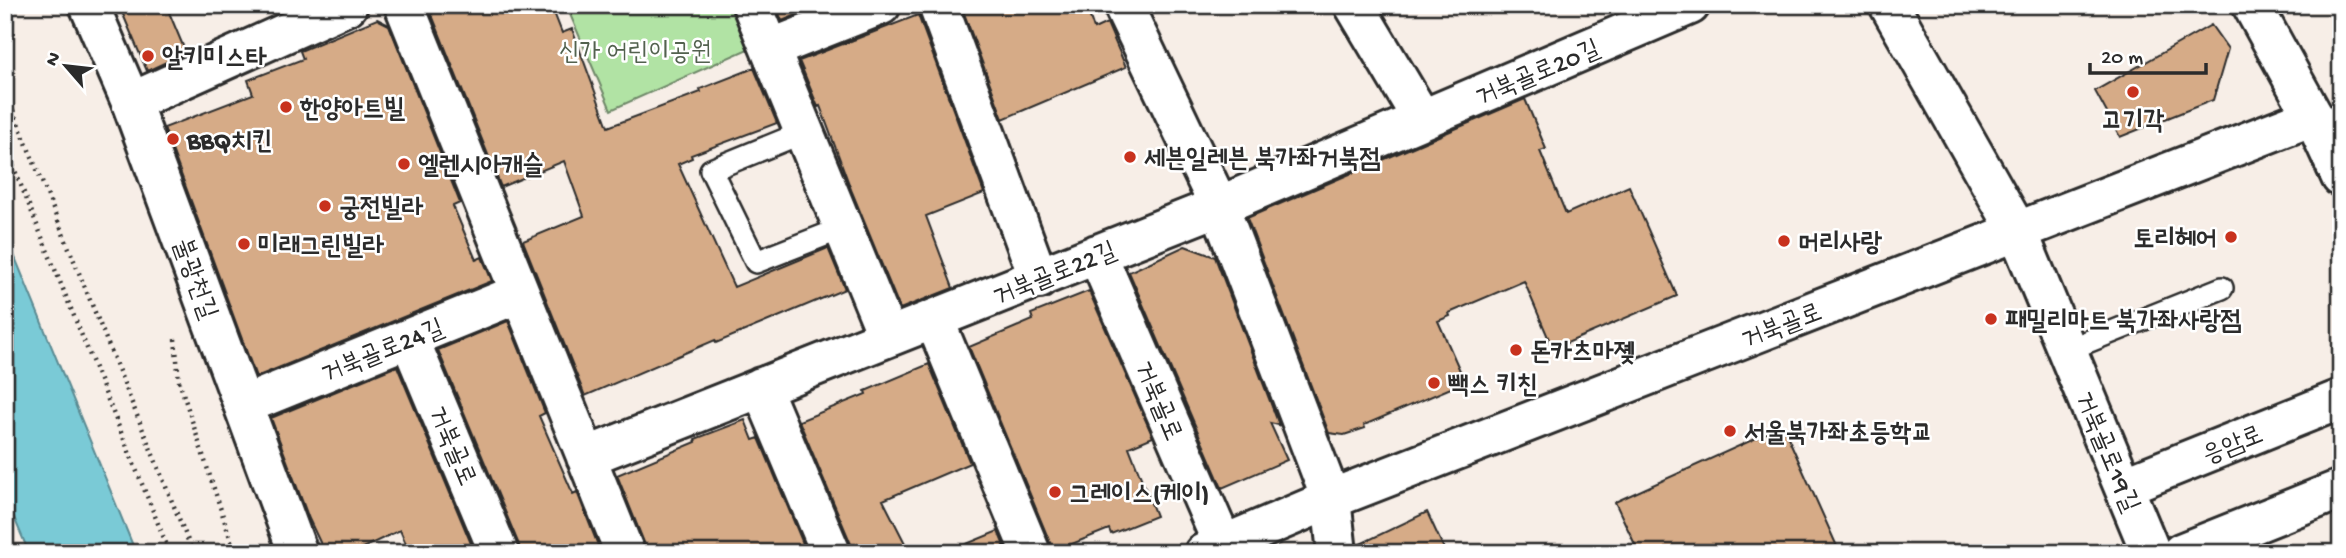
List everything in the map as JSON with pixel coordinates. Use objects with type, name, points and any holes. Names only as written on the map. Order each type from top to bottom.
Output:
[{"type":"street","name":"불광천길","points":[[89,5],[131,102],[298,553]]},
{"type":"street","points":[[131,102],[348,5]]},
{"type":"street","points":[[404,5],[625,553]]},
{"type":"street","points":[[752,5],[888,337]]},
{"type":"street","points":[[770,49],[881,5]]},
{"type":"street","points":[[938,5],[1039,279]]},
{"type":"street","points":[[1123,5],[1219,206],[1331,499],[1337,553]]},
{"type":"street","points":[[1354,5],[1422,119]]},
{"type":"street","name":"거북골로20길","points":[[1219,206],[1690,5]]},
{"type":"street","points":[[1889,5],[2018,232]]},
{"type":"street","points":[[2252,5],[2327,111],[2341,177]]},
{"type":"street","name":"거북골로","points":[[1097,254],[1213,549],[1331,499],[2327,111]]},
{"type":"street","name":"거북골로22길","points":[[586,457],[1219,206]]},
{"type":"street","name":"거북골로19길","points":[[2018,232],[2151,553]]},
{"type":"street","name":"거북골로24길","points":[[244,405],[520,293]]},
{"type":"street","points":[[934,319],[1031,553]]},
{"type":"street","name":"거북골로","points":[[409,338],[499,553]]},
{"type":"street","points":[[761,387],[831,553]]},
{"type":"street","name":"응암로","points":[[2124,486],[2341,399]]},
{"type":"street","points":[[2181,553],[2341,489]]},
{"type":"lane","points":[[804,132],[711,170],[756,262],[843,228]]},
{"type":"lane","points":[[2067,350],[2222,288]]},
{"type":"path","points":[[5,91],[193,553]]},
{"type":"path","points":[[5,146],[170,553]]},
{"type":"path","points":[[176,328],[179,382],[235,553]]},
{"type":"green space","name":"신가 어린이공원","points":[[566,5],[729,5],[748,49],[611,110]]},
{"type":"water","points":[[5,233],[136,553],[29,553],[5,496]]},
{"type":"building","points":[[119,5],[166,5],[186,53],[147,71]]},
{"type":"building","points":[[428,5],[551,5],[562,33],[572,29],[608,127],[701,92],[700,89],[754,68],[777,123],[691,155],[692,158],[678,164],[734,287],[828,248],[845,289],[716,343],[715,340],[585,396],[523,241],[584,216],[564,161],[501,187]]},
{"type":"building","points":[[776,5],[821,5],[782,21]]},
{"type":"building","points":[[961,5],[1086,5],[1094,29],[1107,23],[1126,67],[1003,119]]},
{"type":"building","points":[[918,15],[984,193],[926,216],[953,288],[900,309],[820,106],[818,107],[799,61]]},
{"type":"building","points":[[377,19],[389,25],[460,203],[453,206],[476,260],[482,257],[492,281],[256,377],[164,128],[253,94],[248,80],[303,59],[300,51]]},
{"type":"building","points":[[2211,25],[2228,49],[2213,100],[2120,137],[2095,91]]},
{"type":"building","points":[[1525,99],[1546,149],[1540,151],[1566,214],[1629,186],[1677,296],[1553,349],[1524,281],[1449,313],[1450,316],[1438,321],[1465,382],[1364,425],[1365,428],[1344,435],[1329,433],[1247,218]]},
{"type":"building","points":[[1185,246],[1215,257],[1279,425],[1270,423],[1287,460],[1222,488],[1129,272]]},
{"type":"building","points":[[1089,291],[1153,437],[1129,447],[1156,516],[1111,534],[1109,529],[1052,552],[969,347],[1033,320],[1031,314]]},
{"type":"building","points":[[508,321],[545,413],[539,416],[573,494],[577,492],[601,553],[520,553],[438,350]]},
{"type":"building","points":[[929,364],[970,463],[883,500],[910,553],[852,553],[851,544],[799,421],[866,394],[865,391]]},
{"type":"building","points":[[397,366],[475,553],[410,553],[400,530],[352,553],[325,553],[309,519],[271,418]]},
{"type":"building","points":[[745,420],[753,440],[759,438],[807,553],[646,553],[617,475],[696,442],[695,439]]},
{"type":"building","points":[[1783,426],[1840,553],[1639,553],[1615,502]]},
{"type":"building","points":[[1427,512],[1446,553],[1359,553],[1358,545]]},
{"type":"building","points":[[998,531],[1007,553],[947,553],[947,552]]},
{"type":"place","name":"알키미스타","points":[[148,56]]},
{"type":"place","name":"고기각","points":[[2133,92]]},
{"type":"place","name":"한양아트빌","points":[[286,107]]},
{"type":"place","name":"BBQ치킨","points":[[173,139]]},
{"type":"place","name":"세븐일레븐 북가좌거북점","points":[[1130,157]]},
{"type":"place","name":"엘렌시아캐슬","points":[[404,164]]},
{"type":"place","name":"궁전빌라","points":[[325,206]]},
{"type":"place","name":"토리헤어","points":[[2231,237]]},
{"type":"place","name":"머리사랑","points":[[1784,241]]},
{"type":"place","name":"미래그린빌라","points":[[244,244]]},
{"type":"place","name":"패밀리마트 북가좌사랑점","points":[[1991,319]]},
{"type":"place","name":"돈카츠마졪","points":[[1516,350]]},
{"type":"place","name":"빽스 키친","points":[[1434,383]]},
{"type":"place","name":"서울북가좌초등학교","points":[[1730,431]]},
{"type":"place","name":"그레이스(케이)","points":[[1055,492]]}]
